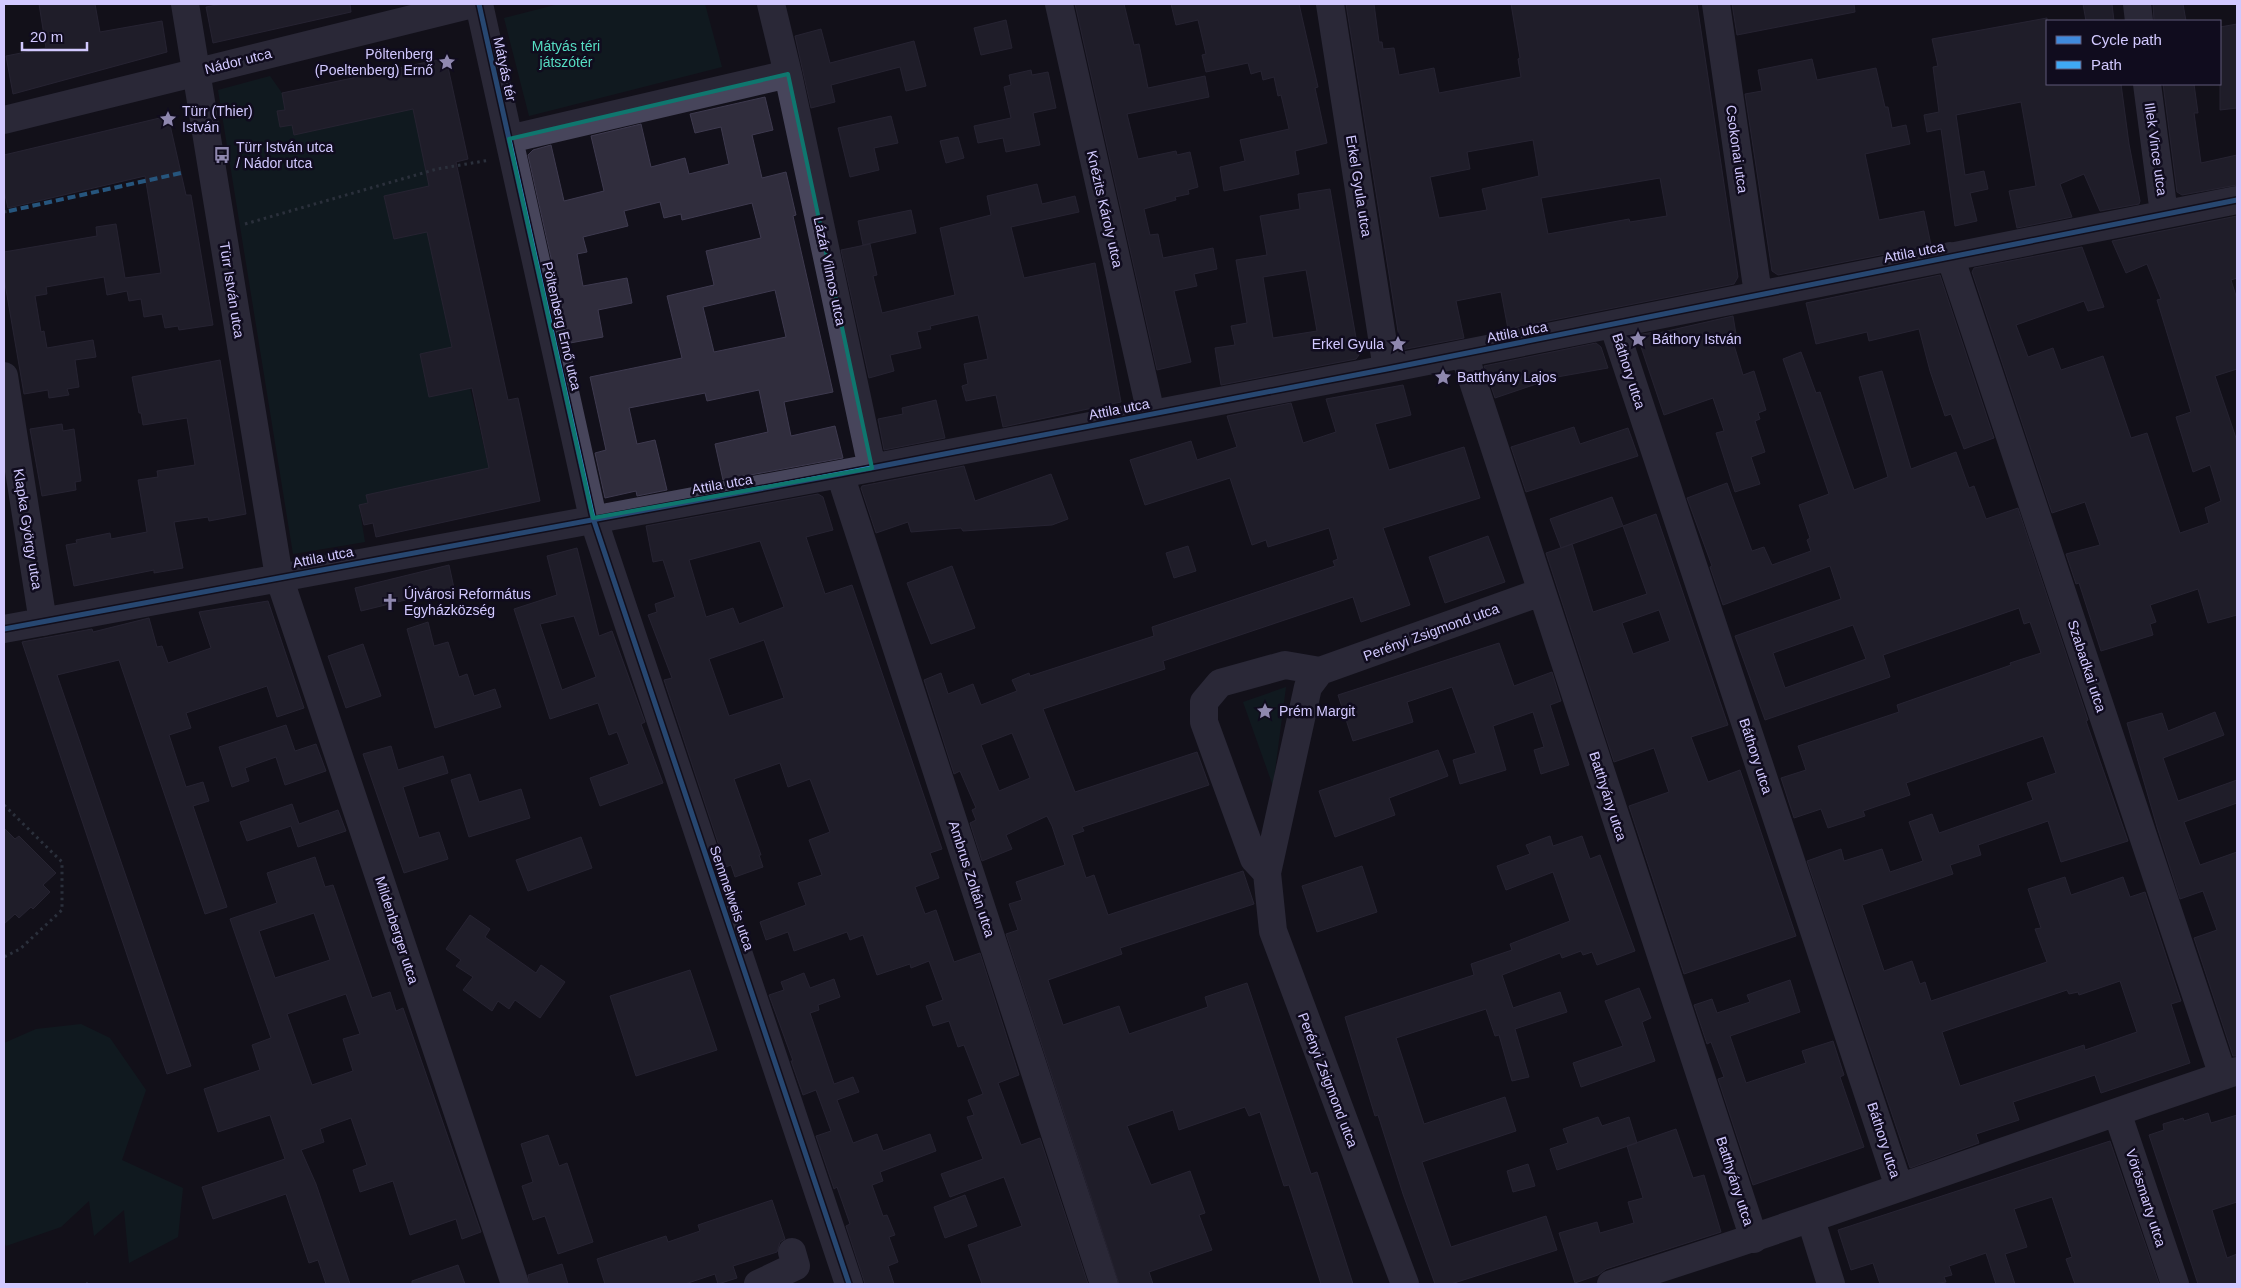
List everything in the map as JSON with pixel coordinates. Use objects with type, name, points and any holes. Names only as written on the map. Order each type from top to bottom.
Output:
[{"type":"street","name":"Türr István utca","points":[[185,4],[279,577]]},
{"type":"street","name":"Nádor utca","points":[[4,120],[473,4]]},
{"type":"street","name":"Mátyás tér","points":[[479,4],[511,148]]},
{"type":"street","points":[[511,148],[788,74],[771,4]]},
{"type":"street","name":"Knézits Károly utca","points":[[1059,4],[1151,414]]},
{"type":"street","name":"Erkel Gyula utca","points":[[1330,4],[1387,369]]},
{"type":"street","name":"Csokonai utca","points":[[1716,4],[1758,294]]},
{"type":"street","points":[[2136,4],[2139,20]]},
{"type":"street","name":"Lázár Vilmos utca","points":[[788,74],[872,468]]},
{"type":"street","name":"Illek Vince utca","points":[[2147,85],[2164,214]]},
{"type":"street","name":"Pöltenberg Ernő utca","points":[[511,148],[593,518]]},
{"type":"street","name":"Attila utca","points":[[4,629],[593,518],[872,468],[1464,354],[2237,200]]},
{"type":"street","name":"Szabadkai utca","points":[[1950,256],[2230,1073]]},
{"type":"street","name":"Báthory utca","points":[[1613,324],[1899,1187]]},
{"type":"street","name":"Batthyány utca","points":[[1464,354],[1754,1239]]},
{"type":"street","name":"Klapka György utca","points":[[4,376],[43,622]]},
{"type":"street","name":"Ambrus Zoltán utca","points":[[840,474],[1104,1284]]},
{"type":"street","name":"Semmelweis utca","points":[[593,518],[850,1284]]},
{"type":"street","name":"Mildenberger utca","points":[[279,577],[515,1284]]},
{"type":"street","name":"Perényi Zsigmond utca","points":[[1405,1284],[1272,931],[1267,873],[1308,687],[1320,672],[1541,592]]},
{"type":"street","points":[[1267,873],[1254,859],[1250,850],[1204,722],[1204,702],[1220,683],[1285,665],[1320,672]]},
{"type":"street","points":[[1611,1284],[1811,1220],[1899,1187],[2230,1073]]},
{"type":"street","name":"Vörösmarty utca","points":[[2117,1112],[2175,1284]]},
{"type":"street","points":[[1811,1220],[1831,1284]]},
{"type":"street","points":[[758,1284],[796,1266],[792,1252]]},
{"type":"path","points":[[222,229],[511,148]]},
{"type":"path","points":[[4,212],[9,211]]},
{"type":"path","points":[[4,805],[62,862],[62,910],[20,949],[4,956]]},
{"type":"highlighted area","points":[[788,74],[872,468],[593,518],[509,139]]},
{"type":"green space","name":"Mátyás téri játszótér","points":[[559,4],[705,4],[722,67],[529,116],[504,18]]},
{"type":"green space","points":[[270,76],[282,93],[285,110],[277,111],[280,127],[292,125],[294,135],[413,109],[431,186],[384,196],[394,239],[427,232],[452,347],[420,354],[429,397],[470,388],[489,468],[366,495],[368,503],[359,506],[365,542],[293,554],[218,90]]},
{"type":"green space","points":[[1286,687],[1273,786],[1243,702]]},
{"type":"green space","points":[[81,1024],[110,1038],[146,1090],[122,1160],[183,1188],[178,1237],[129,1263],[124,1210],[94,1236],[89,1201],[61,1227],[6,1246],[4,1242],[4,1043],[36,1029]]},
{"type":"building","points":[[39,4],[95,4],[100,32],[162,21],[167,52],[13,94],[6,56],[46,48]]},
{"type":"building","points":[[222,4],[350,4],[351,12],[213,43],[206,7]]},
{"type":"building","points":[[1075,4],[1124,4],[1134,45],[1139,44],[1148,88],[1205,76],[1209,97],[1127,114],[1138,159],[1176,151],[1177,155],[1190,152],[1198,187],[1188,190],[1189,194],[1175,197],[1176,200],[1144,209],[1150,235],[1158,234],[1163,258],[1213,248],[1217,269],[1194,274],[1197,286],[1174,291],[1191,362],[1157,370]]},
{"type":"building","points":[[1171,4],[1299,4],[1318,87],[1315,88],[1327,143],[1295,151],[1299,174],[1224,191],[1220,167],[1245,161],[1240,140],[1289,129],[1281,95],[1278,96],[1274,77],[1263,80],[1261,71],[1251,74],[1248,63],[1206,72],[1202,55],[1206,54],[1198,20],[1176,25]]},
{"type":"building","points":[[1346,4],[1374,4],[1379,42],[1382,42],[1383,49],[1394,48],[1399,75],[1434,68],[1439,93],[1521,77],[1518,59],[1520,58],[1511,4],[1697,4],[1738,277],[1734,284],[1508,329],[1501,292],[1456,301],[1464,338],[1401,350]],"holes":[[[1533,140],[1539,176],[1482,189],[1487,210],[1439,218],[1430,177],[1470,169],[1467,152]],[[1660,178],[1667,216],[1630,222],[1629,219],[1548,234],[1541,198]]]},
{"type":"building","points":[[1732,4],[1854,4],[1855,12],[1737,35]]},
{"type":"building","points":[[2083,4],[2112,4],[2114,20],[2086,20]]},
{"type":"building","points":[[2153,4],[2183,4],[2186,20],[2154,20]]},
{"type":"building","points":[[2047,18],[2046,85],[2121,85],[2139,204],[2100,211],[2084,174],[2060,184],[2072,217],[2017,228],[2009,191],[2036,186],[2021,102],[1956,115],[1965,175],[1984,171],[1988,189],[1970,193],[1977,221],[1955,226],[1941,129],[1927,132],[1924,115],[1939,112],[1933,67],[1938,66],[1932,39]]},
{"type":"building","points":[[1006,20],[1012,48],[981,55],[974,28]]},
{"type":"building","points":[[2237,24],[2237,108],[2220,110],[2221,85],[2221,27]]},
{"type":"building","points":[[821,29],[830,63],[914,41],[926,86],[906,91],[900,67],[831,85],[835,102],[811,108],[795,36]]},
{"type":"building","points":[[446,58],[468,159],[456,162],[508,400],[518,398],[540,501],[376,537],[373,523],[364,525],[359,505],[368,503],[366,495],[489,468],[472,388],[429,397],[420,354],[452,347],[427,232],[394,239],[384,196],[429,186],[413,109],[294,135],[292,125],[280,127],[277,111],[285,110],[282,93]]},
{"type":"building","points":[[1812,59],[1817,80],[1876,68],[1885,107],[1888,107],[1892,128],[1906,125],[1910,144],[1865,154],[1879,220],[1924,211],[1931,245],[1778,275],[1772,271],[1745,94],[1762,91],[1758,70]]},
{"type":"building","points":[[1031,70],[1032,75],[1048,72],[1056,108],[1033,113],[1040,145],[1006,152],[1003,138],[978,143],[974,126],[1011,118],[1004,87],[1011,85],[1009,75]]},
{"type":"building","points":[[2163,85],[2194,85],[2198,113],[2194,113],[2201,163],[2237,155],[2237,185],[2182,195],[2177,192]]},
{"type":"building","points":[[765,97],[773,130],[752,135],[762,178],[786,172],[796,215],[793,216],[833,392],[784,402],[791,436],[835,426],[843,458],[723,480],[715,444],[768,432],[759,390],[707,401],[705,393],[629,408],[637,444],[655,440],[667,490],[637,496],[636,491],[605,498],[595,453],[606,450],[590,377],[682,358],[667,296],[714,285],[706,251],[761,238],[752,203],[682,220],[681,214],[664,218],[660,202],[624,211],[628,226],[583,237],[587,252],[577,254],[583,286],[627,278],[632,303],[598,310],[603,337],[570,343],[528,155],[533,150],[551,145],[564,201],[604,191],[591,136],[641,124],[651,167],[685,158],[689,174],[729,164],[721,127],[695,133],[690,114]],"holes":[[[775,290],[786,337],[714,352],[703,307]]]},
{"type":"building","points":[[168,116],[186,195],[191,195],[213,325],[179,330],[178,326],[165,328],[162,314],[144,317],[141,299],[129,301],[127,291],[107,295],[104,277],[46,287],[47,294],[35,296],[41,332],[44,331],[47,348],[93,340],[96,357],[75,360],[79,387],[67,389],[69,395],[49,398],[48,390],[24,394],[4,278],[4,252],[97,236],[96,227],[116,224],[125,278],[161,273],[145,176],[8,208],[4,191],[4,155]]},
{"type":"building","points":[[891,116],[898,143],[874,148],[879,170],[850,177],[838,128]]},
{"type":"building","points":[[958,137],[964,158],[946,163],[940,141]]},
{"type":"building","points":[[1037,184],[1042,204],[1075,196],[1079,212],[1011,227],[1024,278],[1095,263],[1121,402],[1003,427],[996,395],[966,401],[962,386],[968,384],[964,364],[988,359],[978,315],[930,326],[931,329],[917,332],[921,348],[890,355],[894,371],[869,378],[841,250],[870,244],[877,275],[873,276],[882,313],[955,295],[940,228],[991,215],[987,196]]},
{"type":"building","points":[[1330,189],[1359,355],[1356,359],[1221,385],[1215,348],[1235,345],[1231,326],[1247,323],[1236,260],[1267,255],[1260,216],[1300,209],[1298,194]],"holes":[[[1306,270],[1317,331],[1273,338],[1263,277]]]},
{"type":"building","points":[[911,210],[916,233],[863,245],[858,221]]},
{"type":"building","points":[[2237,216],[2237,278],[2231,280],[2237,299],[2237,369],[2215,376],[2237,441],[2237,615],[2208,623],[2198,589],[2150,605],[2156,622],[2150,624],[2153,635],[2101,651],[2079,583],[2076,584],[2066,554],[2100,545],[2085,502],[2052,513],[1972,272],[1974,268],[2082,247],[2104,307],[2088,311],[2084,301],[2016,325],[2028,357],[2053,348],[2061,370],[2103,356],[2131,438],[2147,433],[2180,533],[2209,523],[2205,508],[2221,501],[2210,465],[2193,472],[2176,417],[2191,412],[2157,300],[2161,299],[2147,264],[2126,273],[2112,241]]},
{"type":"building","points":[[1940,275],[1994,438],[1964,449],[1951,414],[1945,416],[1919,329],[1869,341],[1867,332],[1816,344],[1806,303]]},
{"type":"building","points":[[1733,316],[1736,334],[1731,335],[1743,375],[1754,371],[1766,410],[1758,413],[1760,419],[1755,421],[1765,452],[1751,457],[1760,484],[1735,492],[1716,433],[1724,431],[1713,398],[1664,415],[1637,335],[1654,332],[1654,334]]},
{"type":"building","points":[[1596,343],[1601,347],[1608,368],[1557,377],[1495,398],[1484,366]]},
{"type":"building","points":[[1801,352],[1816,393],[1820,392],[1854,490],[1888,477],[1859,377],[1882,371],[1911,469],[1956,452],[1969,488],[1974,486],[1986,519],[2018,508],[2088,720],[2086,721],[2128,841],[2061,862],[2048,821],[1978,845],[1981,855],[1950,865],[1953,874],[1862,905],[1884,971],[1912,961],[1920,984],[1925,982],[1931,1001],[2047,962],[2035,929],[2041,928],[2028,889],[2065,877],[2071,895],[2123,877],[2130,897],[2145,892],[2181,1001],[2171,1004],[2190,1063],[2101,1093],[2095,1075],[2013,1102],[2019,1120],[1976,1134],[1979,1143],[1910,1168],[1807,861],[1841,849],[1844,861],[1882,849],[1890,872],[1923,861],[1909,822],[1932,814],[1939,833],[2033,800],[2027,783],[2056,773],[2043,736],[1906,783],[1910,795],[1863,811],[1865,816],[1828,828],[1821,809],[1794,818],[1781,778],[1806,770],[1798,746],[1899,712],[1897,705],[2041,653],[2030,622],[2024,624],[2019,608],[1883,655],[1890,677],[1765,720],[1735,636],[1841,599],[1830,566],[1723,605],[1710,567],[1712,566],[1687,498],[1727,483],[1752,551],[1764,547],[1772,565],[1811,551],[1807,540],[1810,538],[1799,505],[1829,494],[1783,359]],"holes":[[[1853,625],[1866,659],[1785,688],[1773,653]],[[2120,981],[2137,1032],[2085,1050],[2084,1045],[1960,1086],[1942,1032],[2067,990],[2069,994],[2078,992],[2079,995]]]},
{"type":"building","points":[[220,360],[246,514],[209,521],[208,517],[174,522],[183,568],[154,573],[154,570],[74,586],[66,545],[77,543],[76,540],[110,533],[111,539],[147,532],[138,480],[158,477],[157,471],[195,465],[187,418],[143,425],[132,377]]},
{"type":"building","points":[[1403,385],[1411,415],[1375,424],[1389,470],[1464,447],[1480,498],[1383,528],[1410,605],[1361,622],[1353,597],[1163,661],[1165,669],[1043,709],[1075,792],[1197,752],[1209,785],[1082,827],[1084,831],[1072,835],[1086,878],[1094,875],[1108,915],[1243,871],[1254,904],[1120,948],[1122,954],[1048,980],[1063,1025],[1119,1006],[1129,1034],[1208,1007],[1205,997],[1247,983],[1311,1174],[1317,1172],[1353,1284],[1321,1284],[1289,1185],[1284,1186],[1260,1112],[1249,1116],[1245,1107],[1179,1130],[1173,1110],[1127,1126],[1151,1185],[1190,1171],[1205,1213],[1199,1215],[1212,1250],[1149,1272],[1153,1284],[1119,1284],[1006,934],[1018,930],[1009,904],[1022,900],[1016,882],[1065,865],[1047,816],[1006,835],[1012,849],[982,861],[970,823],[976,820],[972,810],[976,808],[960,771],[954,774],[924,680],[941,673],[948,694],[973,684],[981,705],[1017,691],[1012,680],[1029,673],[1030,676],[1154,636],[1152,627],[1335,566],[1333,561],[1338,559],[1329,528],[1268,547],[1266,540],[1252,545],[1230,478],[1145,505],[1130,460],[1191,441],[1197,460],[1237,447],[1227,416],[1291,403],[1303,443],[1336,432],[1326,399]],"holes":[[[1012,733],[1030,778],[999,791],[981,745]]]},
{"type":"building","points":[[936,400],[945,438],[884,450],[878,419],[903,414],[902,408]]},
{"type":"building","points":[[62,424],[63,431],[74,429],[81,481],[75,482],[76,490],[42,496],[30,429]]},
{"type":"building","points":[[1574,427],[1580,444],[1628,428],[1638,456],[1526,492],[1511,447]]},
{"type":"building","points":[[964,466],[975,501],[1051,474],[1068,519],[1052,525],[963,531],[961,528],[911,532],[908,522],[876,533],[861,488],[862,486]]},
{"type":"building","points":[[818,494],[823,497],[833,530],[806,537],[825,594],[852,585],[942,849],[930,853],[939,878],[915,887],[925,914],[936,910],[954,962],[980,953],[1019,1075],[998,1083],[1021,1145],[1040,1138],[1088,1284],[982,1284],[968,1245],[1022,1226],[1004,1177],[950,1197],[941,1174],[983,1159],[967,1117],[974,1115],[968,1100],[983,1094],[964,1045],[958,1047],[949,1021],[933,1026],[926,1006],[943,1000],[929,961],[911,968],[910,964],[877,975],[863,935],[850,940],[847,932],[794,951],[788,932],[766,940],[760,922],[806,905],[798,883],[822,875],[809,840],[830,832],[810,779],[788,787],[780,763],[734,779],[761,855],[759,855],[763,867],[735,877],[731,865],[726,867],[664,680],[672,678],[648,615],[657,612],[655,604],[675,597],[663,560],[653,562],[646,526]],"holes":[[[760,541],[784,607],[739,624],[733,608],[706,617],[689,560]],[[764,640],[784,698],[729,716],[709,659]]]},
{"type":"building","points":[[1612,497],[1623,526],[1561,548],[1550,519]]},
{"type":"building","points":[[1656,514],[1728,725],[1691,737],[1708,782],[1740,770],[1796,936],[1684,974],[1629,806],[1669,792],[1654,748],[1614,762],[1546,553],[1572,544],[1593,612],[1647,594],[1623,526]],"holes":[[[1659,610],[1670,641],[1633,654],[1622,623]]]},
{"type":"building","points":[[1488,536],[1505,582],[1445,603],[1429,557]]},
{"type":"building","points":[[1188,546],[1196,571],[1174,578],[1166,553]]},
{"type":"building","points":[[577,548],[599,636],[612,631],[645,722],[641,724],[663,783],[600,806],[590,778],[629,764],[617,732],[609,735],[598,703],[550,719],[514,609],[557,595],[547,556]],"holes":[[[574,616],[596,677],[562,690],[540,624]]]},
{"type":"building","name":"Újvárosi Református Egyházközség","points":[[449,565],[454,588],[361,611],[355,588]]},
{"type":"building","points":[[952,566],[975,628],[931,644],[907,583]]},
{"type":"building","points":[[268,601],[304,708],[277,717],[267,686],[186,713],[191,728],[169,735],[186,787],[203,782],[209,801],[193,806],[227,907],[205,914],[119,660],[57,675],[191,1066],[167,1074],[22,642],[92,629],[93,632],[149,618],[157,647],[162,646],[168,663],[211,648],[199,612]]},
{"type":"building","points":[[428,622],[434,646],[448,642],[459,677],[467,674],[474,696],[495,689],[501,707],[435,728],[407,629]]},
{"type":"building","points":[[1499,643],[1514,686],[1552,672],[1561,701],[1550,705],[1569,765],[1541,774],[1534,750],[1544,747],[1533,712],[1493,726],[1506,770],[1460,784],[1453,760],[1476,753],[1452,687],[1407,702],[1413,722],[1353,741],[1338,695]]},
{"type":"building","points":[[363,644],[381,696],[346,708],[328,656]]},
{"type":"building","points":[[2215,712],[2224,735],[2163,758],[2178,801],[2237,780],[2237,803],[2184,822],[2200,865],[2237,852],[2237,1056],[2233,1056],[2194,938],[2217,930],[2203,891],[2180,899],[2127,723],[2162,713],[2168,731]]},
{"type":"building","points":[[286,725],[295,751],[316,744],[326,771],[285,785],[276,757],[245,768],[249,781],[232,787],[219,747]]},
{"type":"building","points":[[391,746],[398,770],[443,756],[448,773],[403,787],[419,838],[439,832],[448,859],[404,873],[363,754]]},
{"type":"building","points":[[1438,750],[1448,776],[1389,798],[1395,815],[1335,837],[1319,791]]},
{"type":"building","points":[[470,774],[479,802],[521,789],[530,818],[469,837],[451,780]]},
{"type":"building","points":[[292,804],[299,824],[338,810],[346,831],[298,847],[291,826],[247,841],[240,822]]},
{"type":"building","points":[[4,828],[15,839],[19,836],[56,873],[43,885],[50,892],[33,909],[31,907],[19,918],[15,914],[4,924]]},
{"type":"building","points":[[1550,836],[1553,846],[1582,836],[1590,859],[1600,855],[1635,951],[1597,965],[1592,952],[1583,955],[1581,951],[1562,958],[1560,953],[1502,975],[1513,1008],[1560,992],[1567,1012],[1515,1029],[1529,1077],[1512,1081],[1499,1035],[1495,1036],[1486,1009],[1396,1038],[1424,1124],[1505,1097],[1516,1131],[1422,1162],[1451,1247],[1546,1216],[1557,1250],[1451,1284],[1435,1284],[1403,1194],[1378,1115],[1375,1116],[1345,1017],[1474,975],[1471,964],[1512,950],[1510,944],[1570,921],[1553,872],[1506,890],[1497,866],[1530,854],[1526,845]]},
{"type":"building","points":[[581,837],[592,868],[528,891],[516,860]]},
{"type":"building","points":[[315,857],[325,887],[333,885],[372,998],[390,992],[396,1011],[403,1008],[481,1232],[462,1239],[456,1219],[410,1235],[393,1181],[360,1192],[353,1170],[367,1165],[351,1118],[320,1129],[324,1142],[301,1150],[316,1184],[350,1284],[326,1284],[318,1260],[309,1263],[286,1194],[213,1219],[202,1187],[285,1159],[270,1115],[218,1132],[204,1089],[260,1070],[252,1045],[271,1038],[230,919],[277,903],[267,873]],"holes":[[[314,913],[330,960],[275,978],[259,931]],[[346,994],[360,1034],[343,1039],[353,1071],[312,1085],[287,1014]]]},
{"type":"building","points":[[1362,866],[1377,912],[1317,932],[1302,886]]},
{"type":"building","points":[[470,915],[490,929],[485,937],[536,973],[541,965],[565,982],[540,1018],[515,1000],[509,1009],[498,1001],[492,1011],[463,990],[473,977],[456,966],[461,960],[446,949]]},
{"type":"building","points":[[690,970],[717,1050],[636,1076],[610,996]]},
{"type":"building","points":[[804,973],[810,988],[834,979],[840,997],[818,1005],[819,1010],[810,1013],[834,1084],[853,1077],[859,1092],[837,1100],[853,1143],[877,1134],[883,1151],[930,1134],[936,1151],[880,1172],[883,1181],[872,1185],[883,1216],[887,1215],[895,1235],[889,1237],[898,1262],[888,1266],[894,1284],[865,1284],[846,1226],[850,1224],[837,1187],[834,1189],[816,1136],[831,1131],[816,1090],[803,1095],[769,995],[784,990],[781,982]]},
{"type":"building","points":[[1790,980],[1800,1012],[1730,1036],[1746,1083],[1806,1063],[1802,1051],[1833,1041],[1844,1075],[1840,1077],[1864,1147],[1753,1185],[1718,1079],[1724,1077],[1711,1042],[1707,1044],[1694,1005],[1712,999],[1717,1013],[1750,1002],[1747,995]]},
{"type":"building","points":[[1639,988],[1651,1018],[1642,1022],[1655,1061],[1581,1087],[1573,1063],[1623,1046],[1605,1001]]},
{"type":"building","points":[[2208,1113],[2211,1123],[2237,1115],[2237,1202],[2212,1210],[2227,1258],[2237,1254],[2237,1284],[2198,1284],[2149,1135],[2164,1130],[2163,1124],[2183,1118],[2184,1121]]},
{"type":"building","points":[[1598,1117],[1602,1126],[1629,1117],[1637,1143],[1557,1170],[1550,1149],[1568,1143],[1563,1129]]},
{"type":"building","points":[[1676,1129],[1693,1178],[1704,1175],[1721,1232],[1606,1269],[1598,1275],[1575,1283],[1559,1233],[1597,1222],[1600,1233],[1634,1223],[1628,1202],[1643,1198],[1627,1146]]},
{"type":"building","points":[[548,1135],[559,1166],[567,1163],[593,1242],[558,1254],[545,1216],[533,1220],[522,1186],[533,1182],[521,1144]]},
{"type":"building","points":[[2110,1141],[2159,1284],[2075,1284],[2066,1259],[2072,1257],[2052,1197],[2014,1209],[2027,1247],[2005,1254],[2015,1284],[1996,1284],[1986,1253],[1949,1266],[1952,1275],[1944,1277],[1946,1282],[1933,1284],[1880,1284],[1873,1263],[1851,1270],[1838,1230]]},
{"type":"building","points":[[1528,1164],[1535,1186],[1513,1192],[1507,1171]]},
{"type":"building","points":[[965,1195],[977,1226],[945,1238],[934,1207]]},
{"type":"building","points":[[772,1200],[785,1239],[780,1242],[777,1252],[733,1266],[737,1278],[718,1284],[715,1274],[685,1284],[605,1284],[597,1259],[666,1236],[668,1242],[700,1231],[698,1225]]},
{"type":"building","points":[[562,1264],[568,1284],[530,1284],[528,1275]]},
{"type":"building","points":[[458,1265],[465,1284],[412,1284],[412,1281]]},
{"type":"marked path","points":[[9,211],[181,173]]},
{"type":"cycle path","points":[[479,4],[593,518],[849,1284]]},
{"type":"cycle path","points":[[4,629],[840,474],[1387,369],[2237,200]]},
{"type":"place","name":"Pöltenberg (Poeltenberg) Ernő","points":[[447,62]]},
{"type":"place","name":"Türr (Thier) István","points":[[168,119]]},
{"type":"place","name":"Türr István utca / Nádor utca","points":[[222,155]]},
{"type":"place","name":"Báthory István","points":[[1638,339]]},
{"type":"place","name":"Erkel Gyula","points":[[1398,344]]},
{"type":"place","name":"Batthyány Lajos","points":[[1443,377]]},
{"type":"place","name":"Újvárosi Református Egyházközség","points":[[390,602]]},
{"type":"place","name":"Prém Margit","points":[[1265,711]]}]
